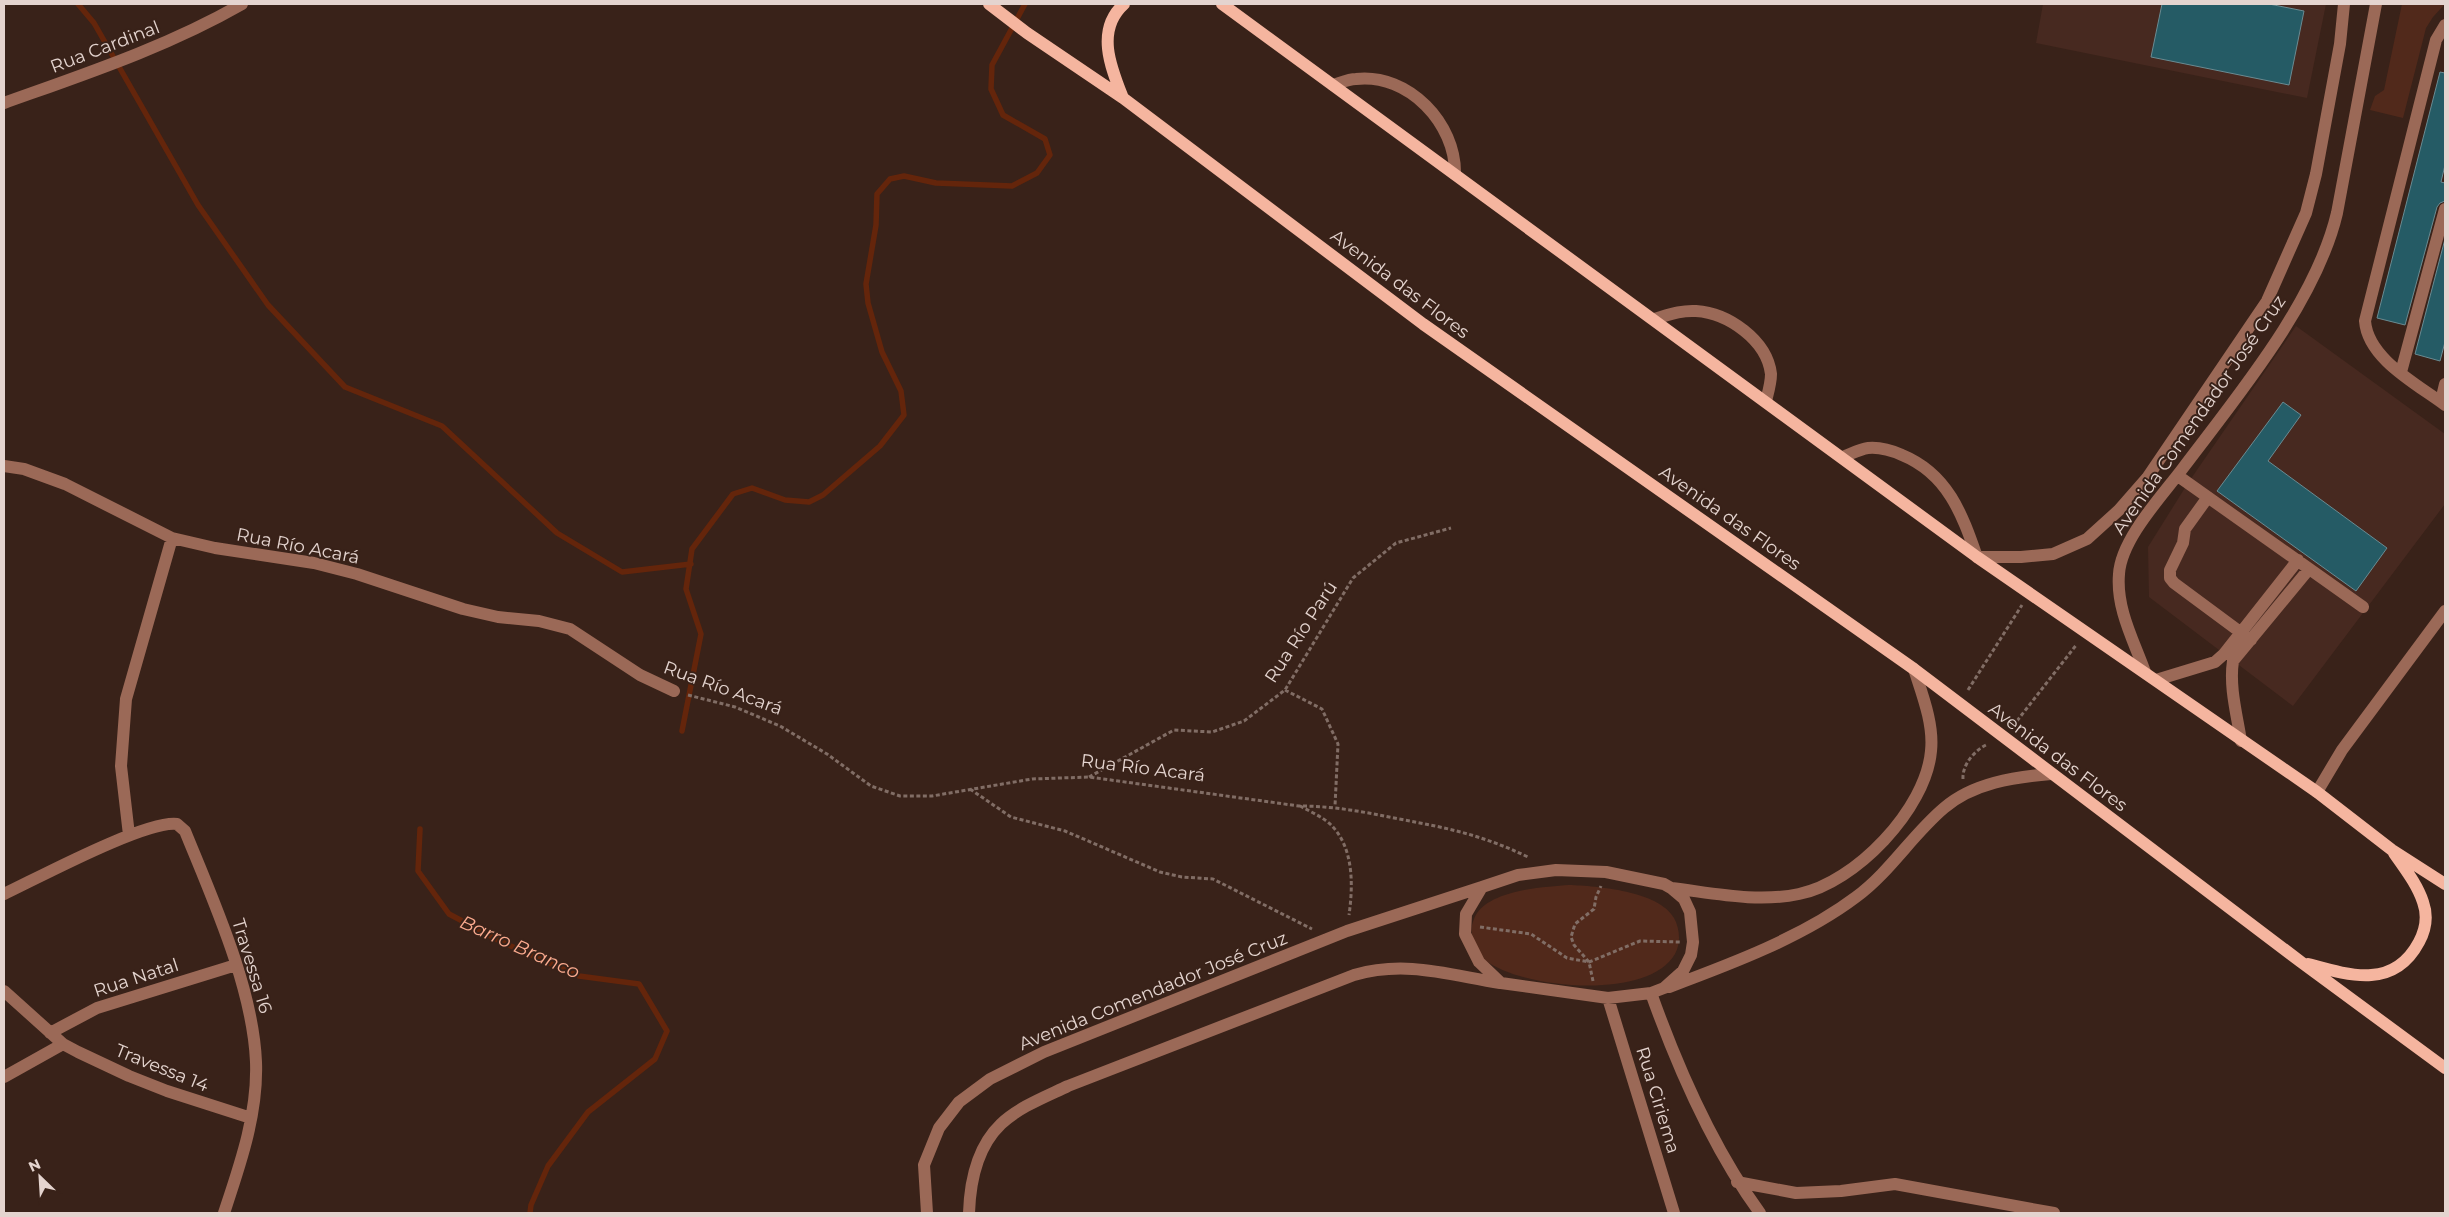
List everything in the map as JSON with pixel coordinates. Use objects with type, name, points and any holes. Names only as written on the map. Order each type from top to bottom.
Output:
[{"type":"main road","name":"Avenida das Flores","points":[[989,4],[1123,98],[1424,324],[1914,669],[2301,962],[2445,1068]]},
{"type":"main road","points":[[1123,98],[1111,66],[1108,51],[1108,33],[1112,19],[1124,4]]},
{"type":"main road","points":[[1222,4],[1977,557],[2316,792],[2392,850],[2445,884]]},
{"type":"main road","points":[[2301,962],[2334,971],[2377,976],[2392,970],[2406,961],[2425,932],[2427,916],[2417,887],[2392,850]]},
{"type":"street","name":"Rua Cardinal","points":[[4,103],[84,75],[173,40],[242,4]]},
{"type":"street","name":"Avenida Comendador José Cruz","points":[[1977,557],[2021,557],[2053,554],[2088,539],[2119,510],[2146,478],[2267,301],[2306,213],[2316,174],[2340,44],[2344,4]]},
{"type":"street","name":"Avenida Comendador José Cruz","points":[[2145,672],[2124,618],[2118,590],[2119,573],[2124,554],[2137,531],[2246,384],[2299,304],[2324,255],[2332,234],[2345,177],[2376,4]]},
{"type":"street","points":[[2443,403],[2375,351],[2368,337],[2365,321],[2436,40],[2445,25]]},
{"type":"street","points":[[1333,85],[1355,78],[1372,80],[1402,89],[1416,97],[1433,113],[1446,131],[1456,159],[1455,174]]},
{"type":"street","points":[[2401,372],[2445,209]]},
{"type":"street","points":[[1654,320],[1682,311],[1696,311],[1723,318],[1736,324],[1754,341],[1767,363],[1771,375],[1766,401]]},
{"type":"street","points":[[2443,403],[2445,384]]},
{"type":"street","points":[[1843,457],[1868,448],[1898,453],[1925,466],[1942,482],[1956,501],[1977,557]]},
{"type":"street","name":"Rua Río Acará","points":[[4,466],[24,469],[65,484],[172,538],[234,552],[314,563],[357,574],[463,609],[498,617],[539,621],[570,629],[601,647],[640,675],[674,691]]},
{"type":"street","points":[[2178,476],[2363,607]]},
{"type":"street","points":[[2208,497],[2185,529],[2183,543],[2170,570],[2170,578],[2246,637]]},
{"type":"street","points":[[4,894],[129,836],[121,766],[126,699],[172,538]]},
{"type":"street","points":[[2241,741],[2231,673],[2233,661],[2269,596],[2298,560]]},
{"type":"street","points":[[2156,680],[2215,662],[2246,637],[2280,605],[2309,568]]},
{"type":"street","points":[[2269,596],[2280,605]]},
{"type":"street","points":[[2316,792],[2342,750],[2445,611]]},
{"type":"street","points":[[1671,888],[1731,896],[1770,898],[1818,889],[1835,882],[1858,865],[1900,822],[1926,776],[1931,750],[1928,716],[1914,669]]},
{"type":"street","points":[[969,1213],[971,1181],[982,1151],[1000,1125],[1026,1106],[1068,1086],[1354,975],[1374,969],[1426,968],[1501,983],[1602,997],[1651,992],[1664,988],[1745,958],[1823,918],[1855,898],[1878,880],[1945,807],[1964,795],[1988,784],[2011,778],[2051,774]]},
{"type":"street","name":"Travessa 16","points":[[129,836],[161,824],[177,824],[186,831],[245,990],[254,1035],[256,1064],[252,1118],[242,1159],[224,1213]]},
{"type":"street","name":"Avenida Comendador José Cruz","points":[[927,1213],[924,1165],[939,1128],[960,1102],[990,1079],[1044,1052],[1347,931],[1502,880],[1536,872],[1606,872],[1664,884],[1671,888]]},
{"type":"street","points":[[1482,887],[1472,903],[1464,925],[1464,934],[1470,948],[1485,969],[1501,983]]},
{"type":"street","points":[[1664,988],[1682,970],[1691,955],[1693,942],[1690,912],[1684,899],[1671,888]]},
{"type":"street","name":"Rua Natal","points":[[50,1033],[97,1008],[236,965]]},
{"type":"street","name":"Travessa 14","points":[[4,991],[64,1044],[129,1076],[183,1097],[252,1118]]},
{"type":"street","points":[[1651,992],[1672,1051],[1737,1182],[1760,1213]]},
{"type":"street","name":"Rua Ciriema","points":[[1602,997],[1674,1213]]},
{"type":"street","points":[[4,1076],[64,1044]]},
{"type":"street","points":[[1737,1182],[1796,1193],[1841,1192],[1895,1184],[2054,1213]]},
{"type":"path","name":"Rua Río Parú","points":[[1089,777],[1174,730],[1212,732],[1244,721],[1285,690],[1353,578],[1396,543],[1451,528]]},
{"type":"path","points":[[1959,704],[2030,593]]},
{"type":"path","points":[[1964,795],[1963,774],[1971,756],[1980,747],[2003,738],[2086,632]]},
{"type":"path","points":[[1285,690],[1322,709],[1338,744],[1334,806]]},
{"type":"path","name":"Rua Río Acará","points":[[674,691],[735,707],[780,726],[827,754],[871,786],[888,793],[917,798],[1032,779],[1089,777],[1299,806],[1334,806],[1479,836],[1532,859]]},
{"type":"path","points":[[970,788],[1011,816],[1064,831],[1155,870],[1182,876],[1213,879],[1330,938]]},
{"type":"path","name":"Rua Río Acará","points":[[1299,806],[1324,819],[1334,828],[1344,846],[1350,865],[1351,884],[1347,931]]},
{"type":"path","points":[[1602,997],[1589,962],[1574,945],[1570,937],[1575,924],[1594,909],[1596,897],[1606,872]]},
{"type":"path","points":[[1464,925],[1531,934],[1567,958],[1589,962],[1640,941],[1693,942]]},
{"type":"shaded area","points":[[2043,4],[2326,4],[2307,98],[2036,43]]},
{"type":"shaded area","points":[[2402,4],[2445,4],[2426,28],[2403,118],[2370,110],[2375,96],[2384,90]]},
{"type":"shaded area","points":[[2296,326],[2445,434],[2445,504],[2293,706],[2149,597],[2148,547],[2188,483]]},
{"type":"shaded area","points":[[1569,885],[1626,892],[1642,896],[1666,909],[1674,918],[1679,931],[1679,941],[1675,954],[1661,969],[1639,979],[1613,984],[1584,986],[1526,978],[1503,970],[1483,958],[1475,944],[1472,931],[1474,919],[1480,909],[1502,896],[1516,892]]},
{"type":"building","points":[[2162,4],[2269,4],[2304,11],[2289,85],[2151,57]]},
{"type":"building","points":[[2440,72],[2445,73],[2445,165],[2441,182],[2445,183],[2445,201],[2437,207],[2405,325],[2377,318]]},
{"type":"building","points":[[2445,239],[2445,342],[2440,361],[2415,354]]},
{"type":"building","points":[[2283,402],[2301,415],[2268,461],[2387,548],[2356,591],[2217,491]]},
{"type":"waterway","points":[[78,4],[94,23],[198,205],[268,305],[345,387],[442,426],[557,533],[622,572],[691,564]]},
{"type":"waterway","points":[[682,731],[701,634],[686,589],[692,549],[733,494],[752,488],[785,500],[809,502],[823,495],[880,446],[904,415],[901,391],[882,352],[868,303],[866,284],[876,225],[877,194],[890,179],[904,176],[936,183],[1012,186],[1037,173],[1050,155],[1045,139],[1003,115],[991,89],[992,65],[1025,4]]},
{"type":"waterway","name":"Barro Branco","points":[[420,829],[418,871],[449,914],[502,942],[579,976],[639,984],[667,1031],[655,1059],[588,1112],[548,1166],[531,1205],[530,1213]]}]
